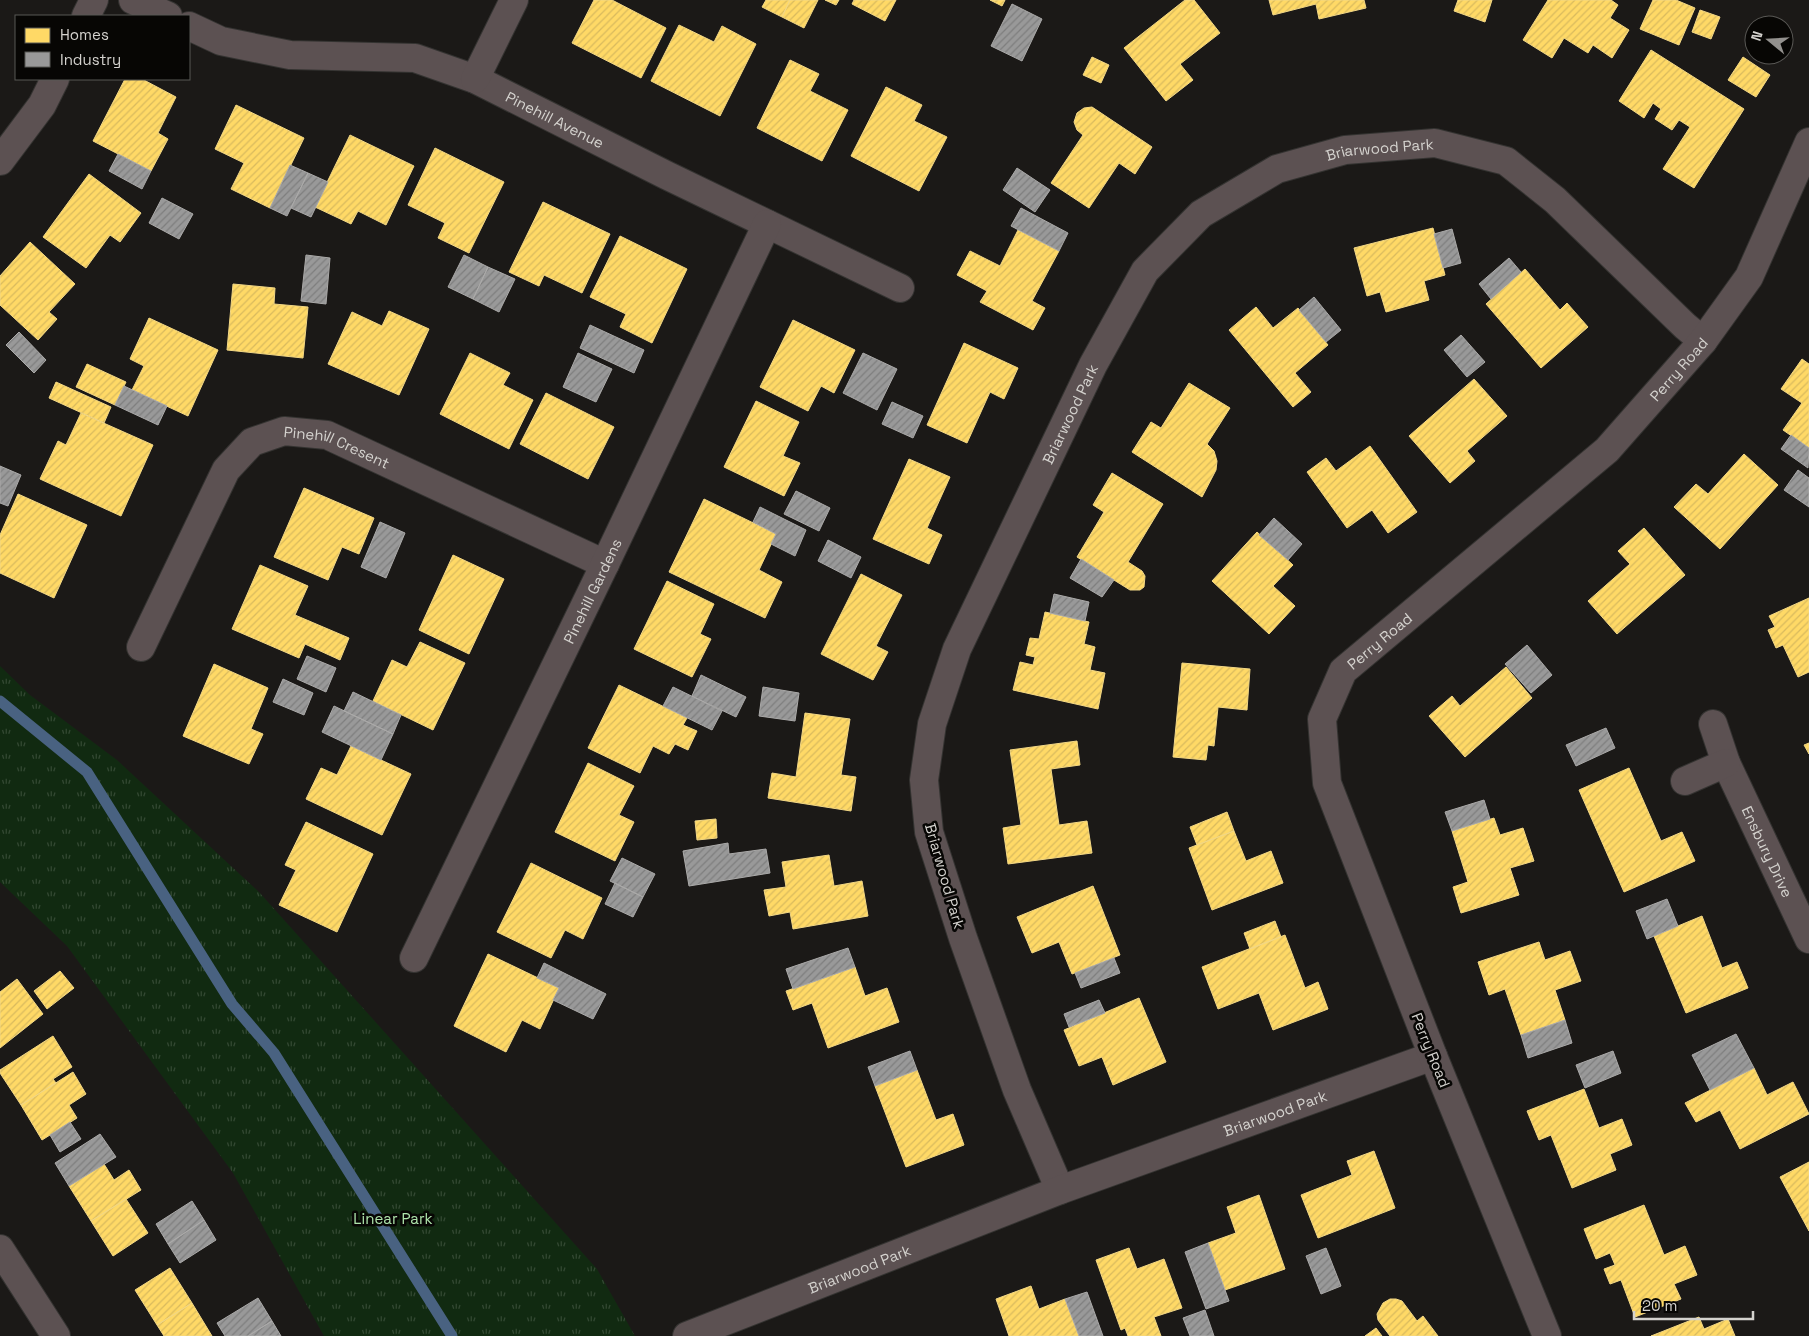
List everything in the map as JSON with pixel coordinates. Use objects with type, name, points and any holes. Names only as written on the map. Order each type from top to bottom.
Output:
[{"type":"street","points":[[86,15],[94,0]]},
{"type":"street","points":[[133,0],[166,15]]},
{"type":"street","points":[[475,79],[514,0]]},
{"type":"street","name":"Pinehill Avenue","points":[[190,26],[221,41],[290,55],[415,58],[475,79],[900,288]]},
{"type":"street","points":[[0,161],[42,105],[54,80]]},
{"type":"street","name":"Briarwood Park","points":[[1060,1190],[1017,1090],[963,938],[929,832],[924,780],[932,724],[957,649],[1093,365],[1144,271],[1201,214],[1278,169],[1346,150],[1435,143],[1506,161],[1555,200],[1684,326],[1703,341]]},
{"type":"street","name":"Perry Road","points":[[1547,1336],[1327,783],[1322,720],[1343,671],[1607,450],[1703,341],[1749,277],[1807,153]]},
{"type":"street","name":"Pinehill Gardens","points":[[414,958],[767,224]]},
{"type":"street","name":"Pinehill Cresent","points":[[141,647],[226,470],[252,442],[284,430],[327,435],[605,564]]},
{"type":"street","name":"Ensbury Drive","points":[[1713,724],[1726,764],[1809,939]]},
{"type":"street","points":[[1685,780],[1726,764]]},
{"type":"street","name":"Briarwood Park","points":[[687,1336],[1060,1190],[1434,1056]]},
{"type":"street","points":[[0,1249],[56,1336]]},
{"type":"green space","name":"Linear Park","points":[[0,666],[30,695],[117,760],[259,892],[597,1269],[635,1336],[324,1336],[233,1173],[67,946],[0,882]]},
{"type":"building: Homes","points":[[594,0],[612,0],[666,28],[641,78],[572,43]]},
{"type":"building: Homes","points":[[766,0],[790,0],[782,17],[762,7]]},
{"type":"building: Homes","points":[[790,0],[818,0],[804,28],[782,17]]},
{"type":"building: Homes","points":[[825,0],[839,0],[836,5]]},
{"type":"building: Homes","points":[[854,0],[896,0],[885,21],[852,4]]},
{"type":"building: Homes","points":[[990,0],[1005,0],[1002,6]]},
{"type":"building: Homes","points":[[1185,0],[1194,0],[1220,33],[1180,64],[1193,80],[1166,101],[1124,48]]},
{"type":"building: Homes","points":[[1269,0],[1364,0],[1366,8],[1319,19],[1316,4],[1273,15]]},
{"type":"building: Homes","points":[[1458,0],[1492,0],[1485,22],[1454,11]]},
{"type":"building: Homes","points":[[1548,0],[1611,0],[1618,5],[1610,18],[1629,30],[1612,58],[1593,45],[1588,53],[1564,38],[1552,58],[1523,40]]},
{"type":"building: Homes","points":[[1653,0],[1676,0],[1695,8],[1679,45],[1640,29]]},
{"type":"building: Homes","points":[[1700,10],[1720,17],[1711,39],[1692,32]]},
{"type":"building: Homes","points":[[679,25],[714,42],[722,26],[756,44],[720,116],[651,81]]},
{"type":"building: Homes","points":[[1651,50],[1744,109],[1694,188],[1663,169],[1690,127],[1679,120],[1672,130],[1655,119],[1661,109],[1653,103],[1644,118],[1619,101]]},
{"type":"building: Homes","points":[[1092,57],[1109,65],[1101,83],[1083,75]]},
{"type":"building: Homes","points":[[1743,57],[1744,65],[1755,65],[1770,75],[1756,97],[1728,80]]},
{"type":"building: Homes","points":[[790,60],[819,74],[810,91],[848,110],[822,161],[757,128]]},
{"type":"building: Homes","points":[[124,80],[144,80],[176,97],[158,133],[168,139],[151,171],[93,141]]},
{"type":"building: Homes","points":[[886,87],[922,105],[914,121],[947,137],[919,191],[851,156]]},
{"type":"building: Homes","points":[[236,105],[304,138],[270,208],[231,189],[244,163],[215,149]]},
{"type":"building: Homes","points":[[1092,107],[1152,147],[1135,174],[1119,163],[1089,208],[1051,183],[1083,135],[1077,130],[1074,122],[1077,113],[1084,108]]},
{"type":"building: Homes","points":[[350,135],[414,166],[386,225],[358,211],[351,224],[315,207]]},
{"type":"building: Homes","points":[[435,148],[504,182],[469,253],[438,238],[445,223],[408,205]]},
{"type":"building: Homes","points":[[89,174],[141,213],[120,242],[110,235],[86,268],[43,237]]},
{"type":"building: Homes","points":[[543,202],[610,234],[582,293],[544,275],[539,286],[509,272]]},
{"type":"building: Homes","points":[[1433,228],[1445,275],[1424,281],[1429,300],[1386,312],[1380,292],[1367,296],[1354,248]]},
{"type":"building: Homes","points":[[1018,230],[1059,251],[1032,301],[1045,308],[1033,330],[980,302],[987,291],[957,275],[970,251],[1000,266]]},
{"type":"building: Homes","points":[[620,236],[687,269],[652,343],[620,327],[626,314],[590,297]]},
{"type":"building: Homes","points":[[30,242],[75,284],[49,312],[57,319],[38,340],[0,305],[0,276]]},
{"type":"building: Homes","points":[[1525,269],[1560,310],[1567,303],[1588,327],[1541,368],[1486,304]]},
{"type":"building: Homes","points":[[233,284],[275,288],[274,304],[308,307],[303,358],[227,350]]},
{"type":"building: Homes","points":[[1256,307],[1273,328],[1298,308],[1328,345],[1295,373],[1311,392],[1293,407],[1229,330]]},
{"type":"building: Homes","points":[[389,311],[429,329],[399,395],[328,364],[352,312],[382,326]]},
{"type":"building: Homes","points":[[149,318],[218,350],[188,416],[132,390],[144,366],[130,359]]},
{"type":"building: Homes","points":[[793,320],[855,350],[834,393],[821,386],[808,411],[760,387]]},
{"type":"building: Homes","points":[[964,343],[1018,368],[1004,399],[990,392],[967,443],[927,425]]},
{"type":"building: Homes","points":[[470,353],[510,373],[503,385],[533,400],[509,449],[440,414]]},
{"type":"building: Homes","points":[[1802,359],[1809,364],[1809,448],[1783,430],[1802,403],[1781,389]]},
{"type":"building: Homes","points":[[87,364],[126,382],[115,405],[76,387]]},
{"type":"building: Homes","points":[[1474,379],[1507,416],[1467,451],[1475,461],[1450,483],[1409,436]]},
{"type":"building: Homes","points":[[56,382],[111,407],[104,423],[49,398]]},
{"type":"building: Homes","points":[[1189,383],[1230,408],[1207,444],[1214,451],[1217,461],[1216,470],[1202,497],[1132,452],[1151,422],[1161,428]]},
{"type":"building: Homes","points":[[546,393],[614,427],[588,479],[520,444]]},
{"type":"building: Homes","points":[[756,401],[799,422],[783,456],[800,463],[784,496],[724,467]]},
{"type":"building: Homes","points":[[81,413],[153,445],[121,516],[40,479],[58,441],[66,445]]},
{"type":"building: Homes","points":[[1370,446],[1417,512],[1388,533],[1372,510],[1347,528],[1307,472],[1326,458],[1336,471]]},
{"type":"building: Homes","points":[[1744,454],[1778,485],[1720,549],[1674,507],[1696,484],[1708,494]]},
{"type":"building: Homes","points":[[909,459],[950,477],[927,528],[942,535],[929,564],[873,539]]},
{"type":"building: Homes","points":[[1112,473],[1163,504],[1128,562],[1142,571],[1145,576],[1144,587],[1140,590],[1130,590],[1077,557],[1104,512],[1093,505]]},
{"type":"building: Homes","points":[[304,488],[374,518],[359,554],[342,547],[328,580],[274,557]]},
{"type":"building: Homes","points":[[18,494],[87,525],[54,598],[0,573],[0,535]]},
{"type":"building: Homes","points":[[704,499],[776,534],[759,570],[782,582],[765,618],[669,572]]},
{"type":"building: Homes","points":[[1644,528],[1685,575],[1617,634],[1588,601],[1630,564],[1618,551]]},
{"type":"building: Homes","points":[[1257,532],[1293,565],[1273,586],[1295,606],[1269,634],[1212,581]]},
{"type":"building: Homes","points":[[453,555],[504,579],[469,654],[419,630]]},
{"type":"building: Homes","points":[[260,565],[308,586],[295,615],[349,638],[340,660],[305,644],[299,658],[232,629]]},
{"type":"building: Homes","points":[[861,574],[902,595],[876,646],[888,652],[873,680],[821,654]]},
{"type":"building: Homes","points":[[667,581],[714,604],[700,634],[711,639],[692,677],[634,649]]},
{"type":"building: Homes","points":[[1809,598],[1809,672],[1798,677],[1783,645],[1776,648],[1768,630],[1775,627],[1769,616]]},
{"type":"building: Homes","points":[[1045,612],[1089,622],[1084,644],[1095,647],[1090,670],[1105,673],[1098,709],[1013,690],[1020,662],[1033,665],[1035,657],[1026,655],[1030,638],[1039,639]]},
{"type":"building: Homes","points":[[420,642],[465,663],[433,730],[373,701],[392,660],[407,667]]},
{"type":"building: Homes","points":[[1182,663],[1250,669],[1247,710],[1218,707],[1214,746],[1208,745],[1206,760],[1173,757]]},
{"type":"building: Homes","points":[[214,664],[268,688],[251,729],[263,734],[249,764],[183,736]]},
{"type":"building: Homes","points":[[1506,667],[1532,698],[1465,757],[1429,716],[1452,696],[1460,706]]},
{"type":"building: Homes","points":[[619,685],[687,718],[683,725],[697,731],[688,750],[675,744],[669,754],[653,746],[640,773],[588,748]]},
{"type":"building: Homes","points":[[805,713],[850,719],[841,775],[856,777],[851,811],[768,798],[772,773],[796,777]]},
{"type":"building: Homes","points":[[1077,741],[1080,765],[1051,769],[1059,825],[1087,821],[1092,853],[1008,864],[1003,828],[1021,825],[1010,750]]},
{"type":"building: Homes","points":[[1809,743],[1809,754],[1804,745]]},
{"type":"building: Homes","points":[[351,746],[411,774],[382,835],[306,799],[321,768],[337,775]]},
{"type":"building: Homes","points":[[588,763],[634,786],[619,815],[634,822],[615,861],[555,832]]},
{"type":"building: Homes","points":[[1629,768],[1661,841],[1682,832],[1695,861],[1624,892],[1579,790]]},
{"type":"building: Homes","points":[[1227,812],[1234,831],[1197,845],[1190,827]]},
{"type":"building: Homes","points":[[1494,818],[1500,835],[1523,828],[1534,861],[1510,868],[1519,895],[1461,913],[1453,887],[1468,882],[1452,831]]},
{"type":"building: Homes","points":[[716,819],[717,838],[697,840],[695,821]]},
{"type":"building: Homes","points":[[306,822],[373,854],[337,932],[279,905],[296,870],[285,865]]},
{"type":"building: Homes","points":[[1234,831],[1246,861],[1271,851],[1283,883],[1212,910],[1189,848]]},
{"type":"building: Homes","points":[[829,855],[834,886],[862,881],[868,916],[793,929],[790,912],[769,916],[764,890],[786,887],[782,862]]},
{"type":"building: Homes","points":[[531,863],[602,898],[583,939],[565,930],[551,958],[497,932]]},
{"type":"building: Homes","points":[[1093,886],[1120,955],[1072,974],[1059,942],[1032,953],[1017,917]]},
{"type":"building: Homes","points":[[1702,916],[1722,968],[1737,962],[1748,988],[1686,1013],[1654,936]]},
{"type":"building: Homes","points":[[1275,921],[1281,937],[1250,949],[1244,933]]},
{"type":"building: Homes","points":[[1285,935],[1305,988],[1318,982],[1328,1009],[1273,1030],[1259,993],[1218,1009],[1202,967]]},
{"type":"building: Homes","points":[[1539,942],[1545,960],[1570,951],[1581,981],[1555,990],[1565,1020],[1521,1035],[1505,989],[1489,995],[1478,962]]},
{"type":"building: Homes","points":[[488,954],[559,988],[540,1029],[522,1020],[506,1052],[454,1026]]},
{"type":"building: Homes","points":[[855,967],[865,996],[887,988],[899,1022],[828,1048],[812,1003],[793,1010],[786,991]]},
{"type":"building: Homes","points":[[60,971],[74,988],[47,1009],[34,991]]},
{"type":"building: Homes","points":[[17,979],[43,1014],[0,1048],[0,992]]},
{"type":"building: Homes","points":[[1139,998],[1166,1062],[1113,1085],[1102,1057],[1079,1066],[1064,1030]]},
{"type":"building: Homes","points":[[53,1036],[72,1067],[53,1079],[56,1083],[21,1105],[0,1073],[0,1070]]},
{"type":"building: Homes","points":[[1754,1068],[1767,1095],[1793,1082],[1809,1114],[1740,1149],[1720,1110],[1696,1122],[1685,1103]]},
{"type":"building: Homes","points":[[917,1070],[936,1120],[953,1114],[964,1145],[906,1167],[875,1086]]},
{"type":"building: Homes","points":[[73,1072],[86,1094],[69,1105],[77,1118],[42,1140],[21,1105]]},
{"type":"building: Homes","points":[[1584,1089],[1599,1128],[1622,1119],[1632,1145],[1610,1154],[1616,1170],[1572,1188],[1551,1135],[1539,1140],[1527,1111]]},
{"type":"building: Homes","points":[[1374,1151],[1395,1208],[1318,1238],[1301,1195],[1352,1175],[1347,1161]]},
{"type":"building: Homes","points":[[1809,1162],[1809,1231],[1780,1177]]},
{"type":"building: Homes","points":[[104,1164],[114,1180],[129,1170],[141,1190],[91,1221],[69,1186]]},
{"type":"building: Homes","points":[[1259,1195],[1285,1269],[1225,1290],[1208,1243],[1236,1233],[1227,1207]]},
{"type":"building: Homes","points":[[126,1199],[148,1233],[113,1256],[91,1221]]},
{"type":"building: Homes","points":[[1644,1205],[1664,1255],[1685,1246],[1697,1275],[1674,1284],[1681,1299],[1635,1317],[1621,1280],[1610,1284],[1604,1269],[1615,1265],[1610,1253],[1596,1259],[1584,1229]]},
{"type":"building: Homes","points":[[1129,1248],[1137,1269],[1164,1259],[1182,1308],[1154,1317],[1161,1336],[1128,1336],[1125,1328],[1121,1330],[1096,1260]]},
{"type":"building: Homes","points":[[170,1268],[192,1303],[157,1325],[135,1290]]},
{"type":"building: Homes","points":[[1031,1286],[1039,1309],[1065,1299],[1079,1336],[1009,1336],[996,1299]]},
{"type":"building: Homes","points":[[1390,1299],[1402,1301],[1417,1321],[1423,1316],[1438,1336],[1390,1336],[1378,1320],[1377,1314],[1383,1303]]},
{"type":"building: Homes","points":[[192,1303],[212,1336],[164,1336],[157,1325]]},
{"type":"building: Homes","points":[[1699,1317],[1704,1329],[1728,1319],[1735,1336],[1651,1336]]},
{"type":"building: Homes","points":[[1376,1328],[1382,1336],[1365,1336]]},
{"type":"building: Industry","points":[[1012,4],[1042,19],[1022,61],[991,46]]},
{"type":"building: Industry","points":[[118,154],[151,171],[142,189],[109,171]]},
{"type":"building: Industry","points":[[290,165],[308,173],[287,216],[270,208]]},
{"type":"building: Industry","points":[[1017,168],[1050,190],[1035,212],[1003,190]]},
{"type":"building: Industry","points":[[308,173],[328,182],[311,217],[291,208]]},
{"type":"building: Industry","points":[[162,198],[193,214],[179,239],[149,223]]},
{"type":"building: Industry","points":[[1021,208],[1068,233],[1059,251],[1011,226]]},
{"type":"building: Industry","points":[[1452,229],[1461,263],[1443,268],[1434,234]]},
{"type":"building: Industry","points":[[306,255],[330,258],[326,304],[301,301]]},
{"type":"building: Industry","points":[[464,255],[488,267],[473,299],[448,287]]},
{"type":"building: Industry","points":[[1509,258],[1521,272],[1491,299],[1479,284]]},
{"type":"building: Industry","points":[[488,267],[515,279],[499,312],[473,299]]},
{"type":"building: Industry","points":[[1314,297],[1341,330],[1326,342],[1299,310]]},
{"type":"building: Industry","points":[[590,325],[644,350],[634,373],[580,348]]},
{"type":"building: Industry","points":[[19,332],[46,360],[34,373],[6,345]]},
{"type":"building: Industry","points":[[1461,335],[1485,362],[1467,377],[1444,350]]},
{"type":"building: Industry","points":[[578,353],[612,369],[596,402],[563,387]]},
{"type":"building: Industry","points":[[863,353],[897,369],[877,410],[843,393]]},
{"type":"building: Industry","points":[[124,386],[167,406],[158,425],[115,405]]},
{"type":"building: Industry","points":[[892,402],[923,416],[913,438],[882,424]]},
{"type":"building: Industry","points":[[1791,435],[1809,448],[1808,468],[1781,449]]},
{"type":"building: Industry","points":[[0,466],[21,475],[8,506],[0,503]]},
{"type":"building: Industry","points":[[1798,470],[1809,478],[1809,507],[1784,490]]},
{"type":"building: Industry","points":[[796,491],[830,508],[819,531],[784,514]]},
{"type":"building: Industry","points":[[760,507],[806,530],[795,556],[771,544],[776,534],[753,522]]},
{"type":"building: Industry","points":[[1274,518],[1302,544],[1288,560],[1259,535]]},
{"type":"building: Industry","points":[[380,522],[405,533],[386,578],[361,567]]},
{"type":"building: Industry","points":[[828,540],[861,557],[851,578],[818,561]]},
{"type":"building: Industry","points":[[1081,559],[1114,580],[1102,597],[1070,578]]},
{"type":"building: Industry","points":[[1054,594],[1089,602],[1085,621],[1050,613]]},
{"type":"building: Industry","points":[[1527,645],[1552,675],[1531,693],[1505,664]]},
{"type":"building: Industry","points":[[307,656],[336,668],[326,692],[297,679]]},
{"type":"building: Industry","points":[[701,675],[746,697],[736,717],[692,696]]},
{"type":"building: Industry","points":[[283,679],[313,693],[304,715],[273,702]]},
{"type":"building: Industry","points":[[673,687],[722,711],[712,730],[663,706]]},
{"type":"building: Industry","points":[[763,687],[799,693],[795,721],[759,716]]},
{"type":"building: Industry","points":[[353,692],[401,715],[393,734],[344,711]]},
{"type":"building: Industry","points":[[334,706],[393,734],[381,760],[322,732]]},
{"type":"building: Industry","points":[[1606,728],[1615,748],[1576,766],[1566,745]]},
{"type":"building: Industry","points":[[1484,800],[1490,819],[1452,831],[1445,812]]},
{"type":"building: Industry","points":[[728,843],[729,854],[766,849],[770,873],[689,886],[683,851]]},
{"type":"building: Industry","points":[[622,858],[655,874],[643,897],[610,881]]},
{"type":"building: Industry","points":[[615,883],[643,897],[633,917],[605,904]]},
{"type":"building: Industry","points":[[1667,899],[1678,926],[1647,939],[1636,911]]},
{"type":"building: Industry","points":[[848,948],[855,967],[793,989],[786,969]]},
{"type":"building: Industry","points":[[1114,958],[1120,973],[1081,988],[1075,973]]},
{"type":"building: Industry","points":[[544,963],[606,994],[593,1019],[553,1000],[559,988],[537,978]]},
{"type":"building: Industry","points":[[1099,1000],[1105,1013],[1069,1027],[1064,1014]]},
{"type":"building: Industry","points":[[1565,1020],[1572,1043],[1528,1058],[1521,1035]]},
{"type":"building: Industry","points":[[1736,1034],[1754,1068],[1710,1090],[1692,1055]]},
{"type":"building: Industry","points":[[910,1051],[917,1070],[875,1086],[868,1067]]},
{"type":"building: Industry","points":[[1613,1051],[1621,1073],[1585,1088],[1576,1065]]},
{"type":"building: Industry","points":[[70,1122],[81,1139],[60,1152],[50,1135]]},
{"type":"building: Industry","points":[[100,1134],[116,1157],[69,1186],[55,1163]]},
{"type":"building: Industry","points":[[192,1201],[204,1220],[168,1244],[156,1224]]},
{"type":"building: Industry","points":[[204,1220],[216,1240],[180,1263],[168,1244]]},
{"type":"building: Industry","points":[[1208,1243],[1229,1301],[1206,1309],[1185,1252]]},
{"type":"building: Industry","points":[[1326,1248],[1341,1286],[1321,1294],[1306,1256]]},
{"type":"building: Industry","points":[[1087,1292],[1103,1336],[1079,1336],[1065,1299]]},
{"type":"building: Industry","points":[[258,1298],[272,1321],[248,1336],[225,1336],[217,1323]]},
{"type":"building: Industry","points":[[1205,1310],[1214,1336],[1190,1336],[1183,1318]]},
{"type":"building: Industry","points":[[272,1321],[281,1336],[248,1336]]},
{"type":"waterway","points":[[0,701],[87,772],[232,1004],[274,1053],[452,1336]]}]
